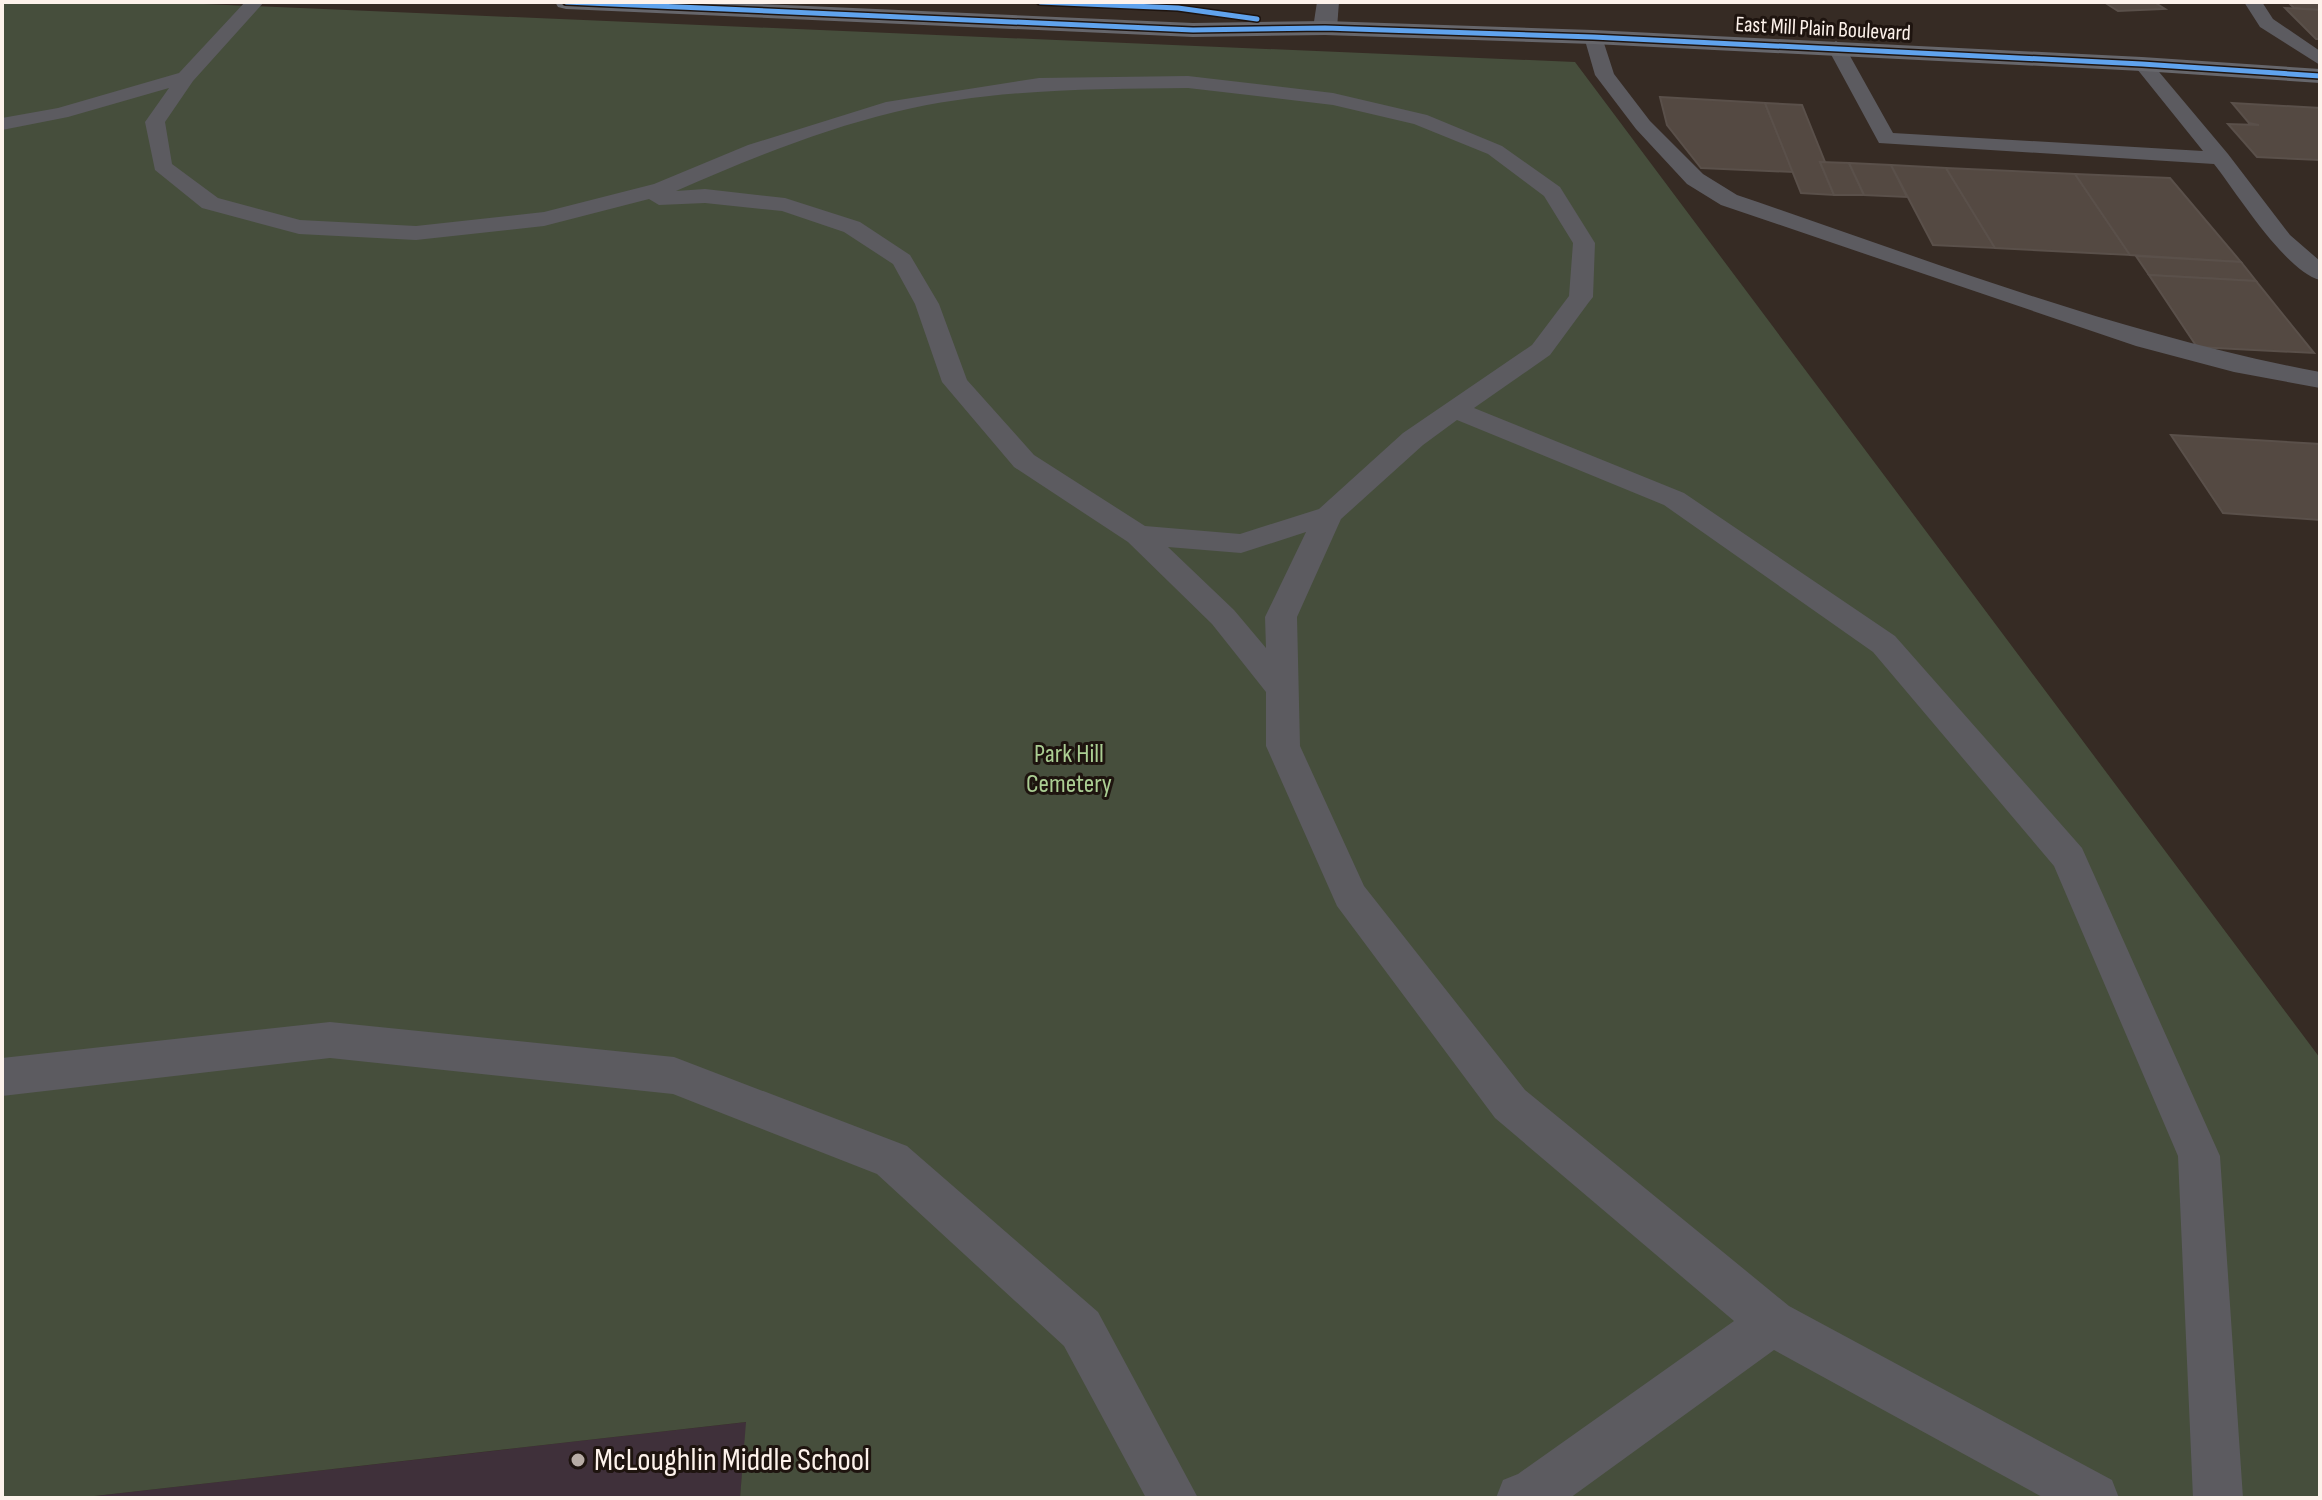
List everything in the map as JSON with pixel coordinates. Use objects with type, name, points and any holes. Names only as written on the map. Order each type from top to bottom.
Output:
[{"type":"main road","name":"East Mill Plain Boulevard","points":[[566,2],[1193,30],[1325,28],[1836,47],[2320,76]]},
{"type":"main road","name":"East Mill Plain Boulevard","points":[[1040,2],[1178,8],[1325,28]]},
{"type":"street","points":[[1325,28],[1328,2]]},
{"type":"lane","points":[[255,2],[186,77],[155,122],[162,166],[210,203],[299,227],[416,233],[544,219],[662,189],[755,149],[893,106],[1039,84],[1188,82],[1333,99],[1420,119],[1495,150],[1552,192],[1584,243],[1581,297],[1541,350],[1413,439],[1329,515],[1281,617],[1283,746],[1350,895],[1510,1104],[1772,1323],[2094,1498]]},
{"type":"lane","points":[[2253,2],[2266,23],[2320,59]]},
{"type":"lane","points":[[1593,37],[1605,75],[1643,125],[1695,179],[1729,200],[2145,341],[2234,364],[2320,380]]},
{"type":"lane","points":[[1836,47],[1886,139],[2221,158]]},
{"type":"lane","points":[[2142,64],[2221,158],[2282,240],[2320,273]]},
{"type":"lane","points":[[2,124],[61,113],[186,77]]},
{"type":"lane","points":[[619,200],[705,196],[785,205],[852,227],[902,260],[927,304],[955,382],[1024,461],[1138,535],[1223,617],[1283,691]]},
{"type":"lane","points":[[1455,410],[1674,499],[1884,644],[2069,858],[2199,1156],[2218,1498]]},
{"type":"lane","points":[[1138,535],[1241,544],[1329,515]]},
{"type":"lane","points":[[2,1077],[330,1040],[674,1076],[892,1160],[1081,1329],[1173,1498]]},
{"type":"lane","points":[[1531,1496],[1772,1323]]},
{"type":"shaded area","name":"McLoughlin Middle School","points":[[747,1422],[740,1498],[77,1498]]},
{"type":"green space","name":"Park Hill Cemetery","points":[[2,2],[158,2],[1575,62],[2320,1058],[2320,1498],[740,1498],[746,1422],[77,1498],[2,1498]]},
{"type":"building","points":[[2104,2],[2154,2],[2165,9],[2118,11]]},
{"type":"building","points":[[2288,2],[2320,2],[2320,10],[2294,8]]},
{"type":"building","points":[[2285,8],[2320,10],[2320,39],[2316,39]]},
{"type":"building","points":[[1660,97],[1765,103],[1793,172],[1701,168],[1667,125]]},
{"type":"building","points":[[1765,103],[1802,105],[1825,162],[1820,162],[1834,195],[1801,193]]},
{"type":"building","points":[[2232,103],[2320,108],[2320,160],[2257,157],[2228,124],[2259,125],[2249,123]]},
{"type":"building","points":[[1820,162],[1849,163],[1864,195],[1834,195]]},
{"type":"building","points":[[1849,163],[1891,165],[1907,197],[1864,195]]},
{"type":"building","points":[[1891,165],[1946,168],[1995,248],[1933,245]]},
{"type":"building","points":[[1946,168],[2075,174],[2130,255],[1995,248]]},
{"type":"building","points":[[2075,174],[2170,178],[2241,262],[2130,255]]},
{"type":"building","points":[[2136,256],[2241,262],[2256,281],[2149,275]]},
{"type":"building","points":[[2149,275],[2256,281],[2314,353],[2197,347]]},
{"type":"building","points":[[2171,435],[2320,444],[2320,520],[2223,513]]},
{"type":"cycle path","points":[[566,2],[1193,30],[1325,28],[1593,37],[2142,64],[2320,76]]},
{"type":"cycle path","points":[[1040,2],[1178,8],[1257,19]]},
{"type":"place","name":"McLoughlin Middle School","points":[[578,1460]]}]
